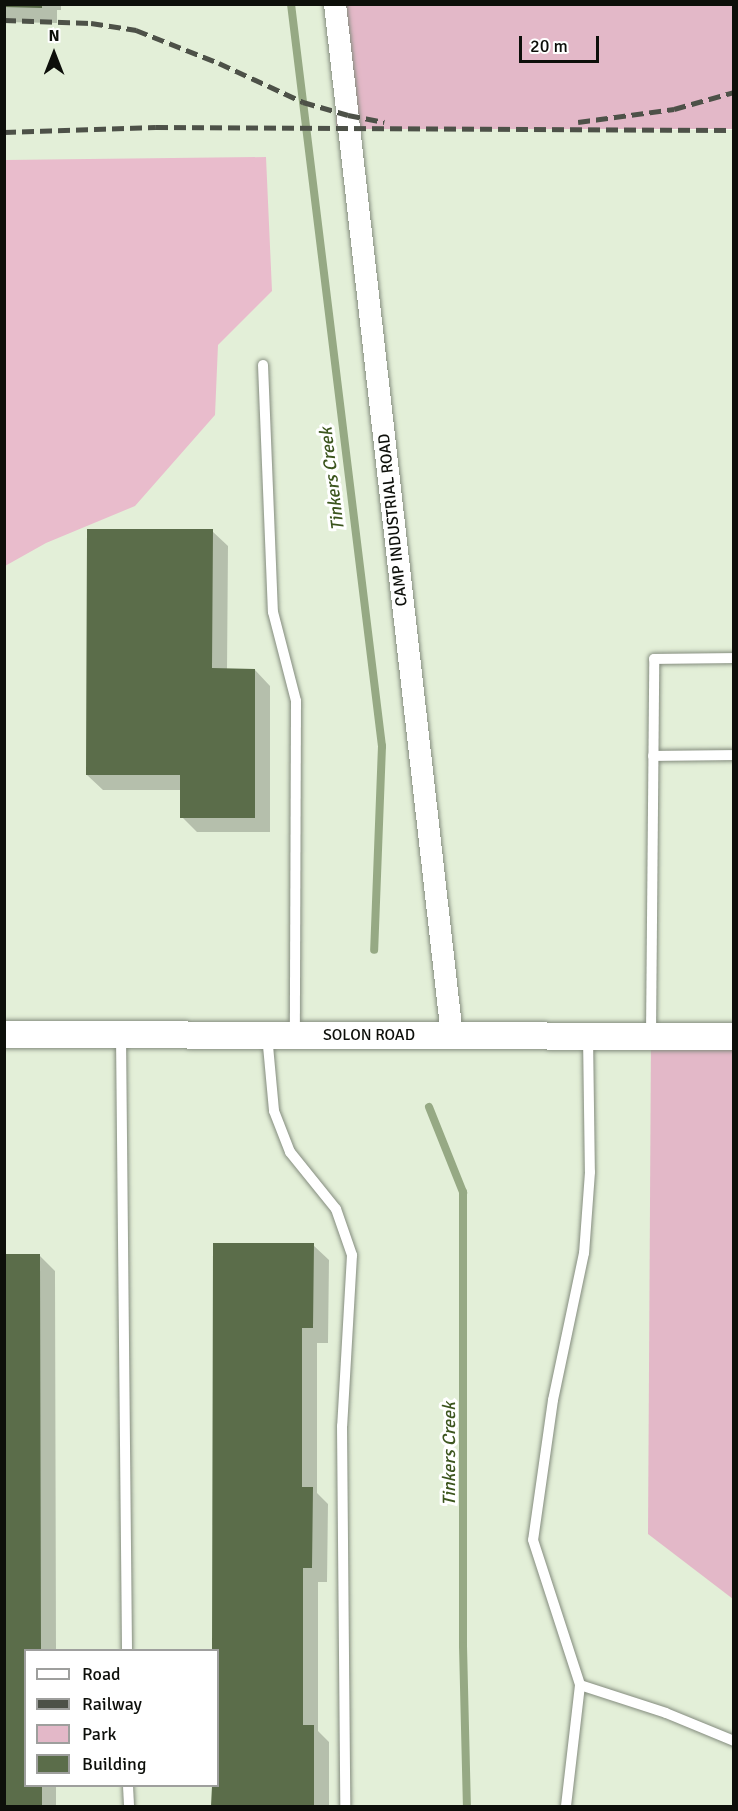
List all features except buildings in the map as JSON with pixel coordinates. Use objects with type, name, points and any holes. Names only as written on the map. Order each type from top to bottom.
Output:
[{"type":"street","name":"CAMP INDUSTRIAL ROAD","points":[[336,4],[453,1036]]},
{"type":"street","name":"SOLON ROAD","points":[[4,1034],[734,1036]]},
{"type":"lane","points":[[263,365],[273,612],[296,701],[295,1035]]},
{"type":"lane","points":[[651,1036],[654,659],[734,658]]},
{"type":"lane","points":[[653,756],[734,755]]},
{"type":"lane","points":[[121,1035],[127,1649]]},
{"type":"lane","points":[[267,1035],[274,1111],[290,1152],[336,1209],[352,1256],[342,1426],[345,1806]]},
{"type":"lane","points":[[577,1806],[566,1802],[580,1685],[533,1540],[553,1400],[584,1253],[590,1172],[588,1036]]},
{"type":"lane","points":[[580,1685],[666,1713],[734,1741]]},
{"type":"lane","points":[[128,1787],[129,1806]]},
{"type":"shaded area","points":[[5,5],[336,5],[350,128],[733,130],[733,1806],[5,1806]]},
{"type":"shaded area","points":[[266,157],[272,291],[218,345],[215,415],[135,506],[46,543],[5,566],[5,160]]},
{"type":"green space","points":[[336,5],[733,5],[733,129],[336,129]]},
{"type":"green space","points":[[651,1036],[733,1036],[733,1599],[648,1534]]},
{"type":"waterway","name":"Tinkers Creek","points":[[291,4],[382,746],[374,950]]},
{"type":"waterway","name":"Tinkers Creek","points":[[429,1107],[463,1192],[463,1646],[467,1806]]},
{"type":"railway","points":[[4,20],[91,23],[136,30],[219,63],[303,102],[348,115],[384,122]]},
{"type":"railway","points":[[578,122],[674,109],[734,92]]},
{"type":"railway","points":[[4,132],[156,127],[734,130]]}]
